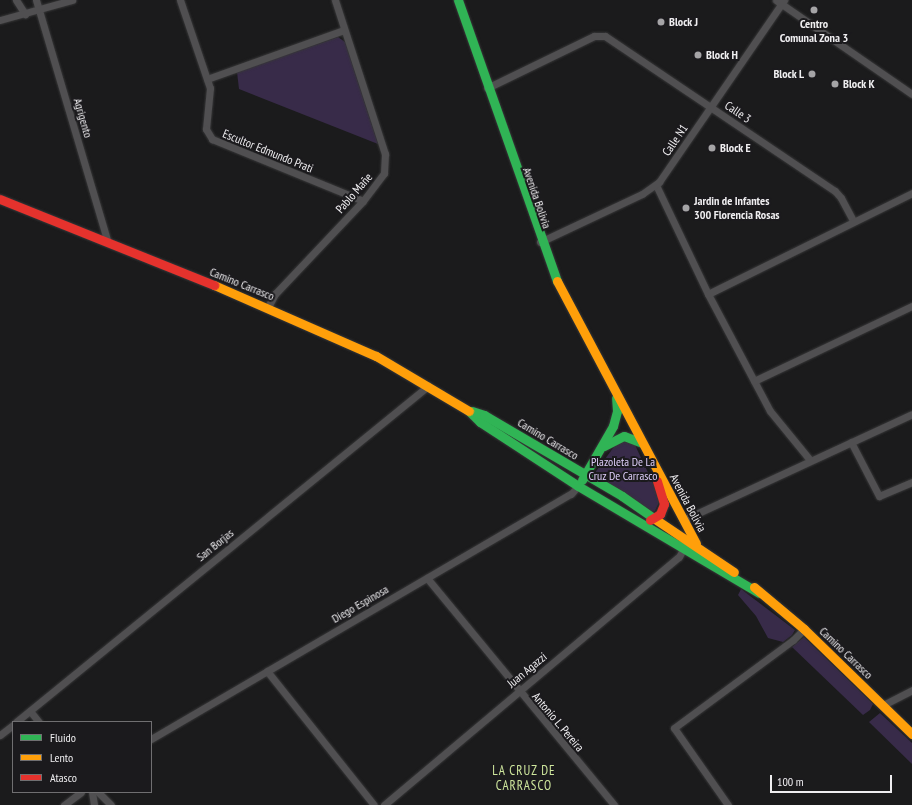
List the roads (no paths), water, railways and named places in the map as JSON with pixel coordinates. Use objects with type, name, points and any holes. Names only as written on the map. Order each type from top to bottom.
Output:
[{"type":"main road","name":"Avenida Bolivia","points":[[461,1],[487,88],[540,242],[562,293],[696,544]]},
{"type":"main road","name":"Camino Carrasco","points":[[0,199],[268,307],[376,356],[467,409],[484,415],[656,518],[696,544],[804,629],[912,734]]},
{"type":"main road","name":"Avenida Bolivia","points":[[578,486],[603,446],[615,419],[615,394]]},
{"type":"main road","name":"Camino Carrasco","points":[[467,409],[480,422],[578,486],[750,590],[759,593]]},
{"type":"main road","points":[[603,446],[624,436],[642,443]]},
{"type":"main road","name":"Avenida Bolivia","points":[[656,518],[664,504],[657,483],[658,472]]},
{"type":"main road","name":"Camino Carrasco","points":[[614,507],[621,505],[648,520],[656,518]]},
{"type":"street","points":[[16,0],[25,14]]},
{"type":"street","name":"Agrigento","points":[[36,0],[108,243]]},
{"type":"street","points":[[0,20],[39,11],[72,0]]},
{"type":"street","name":"Escultor Edmundo Prati","points":[[180,0],[210,88],[206,129],[212,139],[363,201]]},
{"type":"street","name":"Pablo Mañe","points":[[268,307],[275,294],[363,201],[384,173],[385,154],[334,0]]},
{"type":"street","points":[[781,1],[912,94]]},
{"type":"street","name":"Calle N1","points":[[540,242],[656,185],[711,107],[781,1]]},
{"type":"street","points":[[207,79],[344,30]]},
{"type":"street","name":"Calle 3","points":[[487,88],[599,35],[610,38],[835,191],[841,198],[853,221]]},
{"type":"street","points":[[656,185],[708,294],[770,411],[810,460]]},
{"type":"street","points":[[708,294],[912,193]]},
{"type":"street","points":[[754,381],[912,306]]},
{"type":"street","name":"San Borjas","points":[[17,721],[428,386]]},
{"type":"street","points":[[683,520],[912,414]]},
{"type":"street","points":[[851,442],[879,496],[912,482]]},
{"type":"street","name":"Diego Espinosa","points":[[152,738],[571,494],[578,486]]},
{"type":"street","name":"Juan Agazzi","points":[[384,805],[679,557],[684,549]]},
{"type":"street","name":"Antonio L. Pereira","points":[[427,578],[518,692],[614,805]]},
{"type":"street","points":[[728,805],[674,728],[793,640],[804,629]]},
{"type":"street","points":[[267,671],[374,805]]},
{"type":"street","points":[[883,705],[912,690]]},
{"type":"street","points":[[30,711],[38,721]]},
{"type":"street","points":[[0,735],[12,726]]},
{"type":"street","points":[[64,805],[80,793]]},
{"type":"street","points":[[92,793],[94,805]]},
{"type":"street","points":[[99,793],[111,805]]},
{"type":"place","name":"Centro Comunal Zona 3","points":[[814,10]]},
{"type":"place","name":"Block J","points":[[661,22]]},
{"type":"place","name":"Block H","points":[[698,55]]},
{"type":"place","name":"Block L","points":[[812,74]]},
{"type":"place","name":"Block K","points":[[835,84]]},
{"type":"place","name":"Block E","points":[[712,148]]},
{"type":"place","name":"Jardin de Infantes 300 Florencia Rosas","points":[[686,208]]},
{"type":"district","name":"LA CRUZ DE CARRASCO","points":[[524,780]]},
{"type":"park label","name":"Plazoleta De La Cruz De Carrasco","points":[[623,469]]}]
